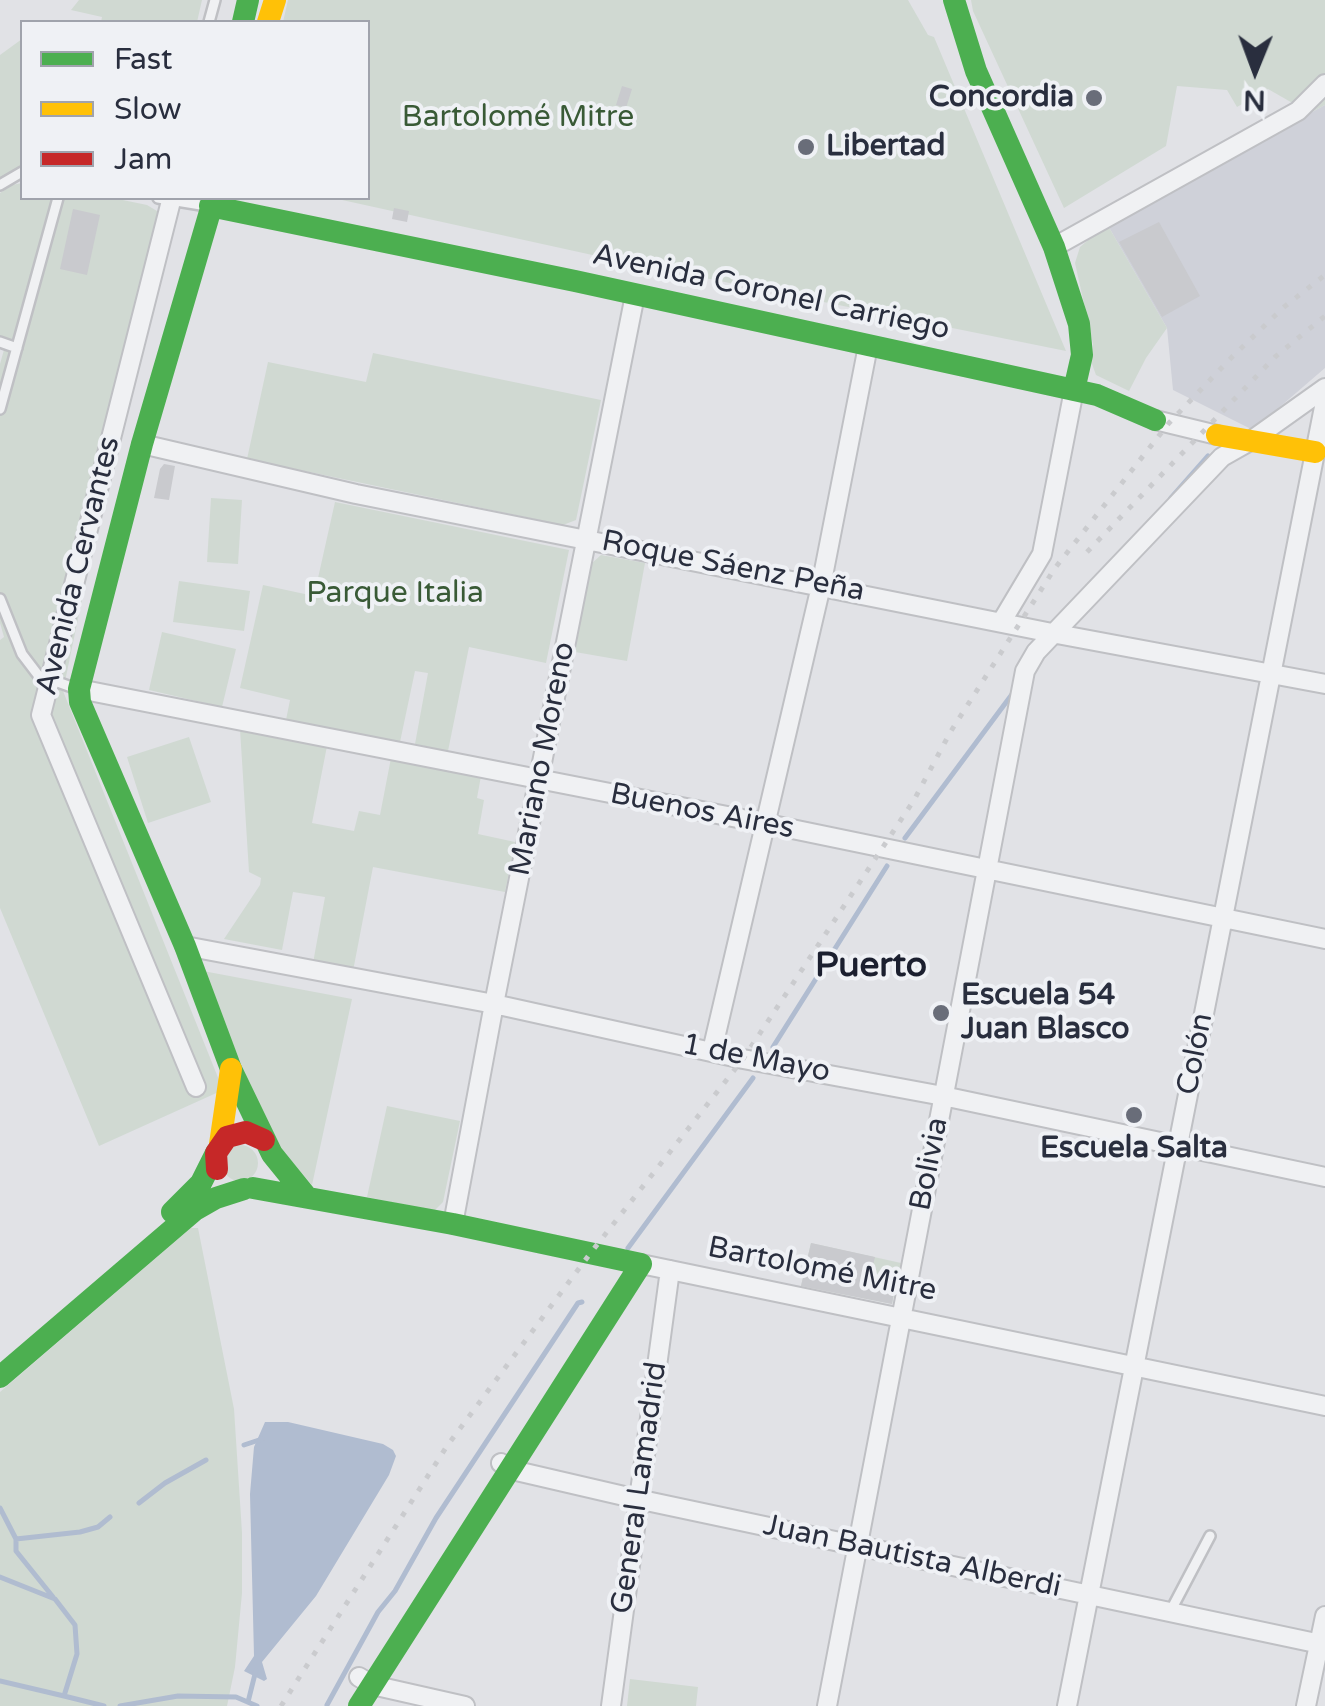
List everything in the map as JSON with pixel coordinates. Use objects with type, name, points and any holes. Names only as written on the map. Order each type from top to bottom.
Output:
[{"type":"street","points":[[954,0],[976,71],[1054,247],[1079,324],[1082,355],[1047,538],[1042,554],[1002,621]]},
{"type":"street","points":[[1054,247],[1298,111],[1325,84]]},
{"type":"street","name":"Avenida Cervantes","points":[[164,200],[41,715],[196,1087]]},
{"type":"street","points":[[211,200],[142,444],[79,689],[80,702],[185,946],[231,1069],[268,1147],[306,1196]]},
{"type":"street","name":"Avenida Coronel Carriego","points":[[211,200],[1098,395],[1156,420],[1320,454]]},
{"type":"street","name":"Mariano Moreno","points":[[454,1224],[635,295]]},
{"type":"street","points":[[712,1051],[821,586],[868,346]]},
{"type":"street","name":"Bolivia","points":[[828,1706],[1025,671],[1036,652],[1222,456],[1252,440],[1325,388]]},
{"type":"street","name":"Colón","points":[[1067,1706],[1272,673],[1320,454],[1325,402]]},
{"type":"street","name":"Roque Sáenz Peña","points":[[142,444],[356,494],[1325,684]]},
{"type":"street","name":"Buenos Aires","points":[[79,689],[763,823],[1325,939]]},
{"type":"street","name":"1 de Mayo","points":[[185,946],[494,1004],[742,1060],[943,1096],[1325,1177]]},
{"type":"street","points":[[231,1069],[215,1163],[222,1179],[248,1189]]},
{"type":"street","points":[[4,1365],[190,1195],[209,1173],[227,1138],[246,1132],[268,1147]]},
{"type":"street","points":[[4,1365],[194,1210],[267,1178],[268,1147]]},
{"type":"street","name":"Bartolomé Mitre","points":[[248,1189],[454,1224],[1325,1406]]},
{"type":"street","points":[[341,1706],[366,1682],[507,1466],[633,1262]]},
{"type":"street","name":"General Lamadrid","points":[[611,1706],[670,1270]]},
{"type":"street","name":"Juan Bautista Alberdi","points":[[507,1466],[636,1499],[1322,1644]]},
{"type":"street","points":[[1306,1706],[1325,1616]]},
{"type":"street","points":[[359,1706],[366,1682]]},
{"type":"street","points":[[366,1682],[464,1706]]},
{"type":"lane","points":[[0,408],[57,200]]},
{"type":"lane","points":[[0,342],[17,348]]},
{"type":"lane","points":[[0,599],[22,654],[38,675],[79,689]]},
{"type":"lane","points":[[1170,1612],[1210,1536]]},
{"type":"shaded area","points":[[1325,105],[1325,368],[1253,430],[1173,390],[1167,328],[1107,224]]},
{"type":"green space","points":[[79,0],[202,0],[197,20],[101,20],[102,17],[71,10]]},
{"type":"green space","name":"Libertad","points":[[288,0],[908,0],[928,35],[934,37],[1066,351],[342,200],[370,200],[370,20],[283,20]]},
{"type":"green space","name":"Concordia","points":[[971,0],[1325,0],[1325,105],[1310,113],[1268,89],[1237,107],[1227,90],[1177,86],[1166,146],[1064,208]]},
{"type":"green space","points":[[20,40],[20,170],[0,179],[0,55]]},
{"type":"green space","points":[[20,183],[20,200],[123,200],[147,205],[162,214],[63,691],[223,1090],[99,1146],[0,908],[0,640],[4,637],[0,623],[0,364],[7,339],[0,337],[0,193]]},
{"type":"green space","points":[[1107,224],[1167,328],[1129,391],[1096,375],[1075,263],[1080,247]]},
{"type":"green space","name":"Parque Italia","points":[[373,353],[601,400],[576,520],[563,525],[247,459],[268,362],[366,382]]},
{"type":"green space","points":[[211,498],[242,500],[238,564],[207,562]]},
{"type":"green space","name":"Parque Italia","points":[[335,502],[569,550],[546,663],[469,647],[448,751],[415,744],[428,673],[415,671],[400,742],[286,720],[290,700],[240,688],[263,585],[314,596]]},
{"type":"green space","points":[[601,555],[645,563],[627,661],[575,652],[591,564]]},
{"type":"green space","points":[[179,581],[250,591],[244,631],[173,622]]},
{"type":"green space","points":[[162,632],[236,649],[222,707],[149,690]]},
{"type":"green space","points":[[240,729],[327,746],[312,823],[354,831],[359,811],[380,815],[391,758],[481,776],[477,798],[484,800],[478,834],[515,842],[505,892],[373,867],[353,971],[313,963],[325,897],[293,892],[282,950],[224,939],[261,878],[249,872]]},
{"type":"green space","points":[[189,737],[211,802],[148,823],[127,757]]},
{"type":"green space","points":[[203,971],[352,999],[312,1185],[271,1137]]},
{"type":"green space","points":[[387,1106],[460,1121],[443,1202],[434,1211],[367,1197]]},
{"type":"green space","points":[[240,1145],[253,1150],[258,1163],[253,1176],[240,1181],[227,1176],[222,1163],[227,1150]]},
{"type":"green space","points":[[191,1228],[198,1228],[234,1409],[242,1593],[227,1706],[0,1706],[0,1392]]},
{"type":"green space","points":[[811,1243],[901,1263],[892,1304],[801,1286]]},
{"type":"green space","points":[[630,1679],[698,1687],[696,1706],[627,1706]]},
{"type":"water","points":[[265,1422],[288,1422],[383,1444],[396,1456],[389,1475],[316,1596],[262,1662],[267,1679],[264,1681],[244,1671],[254,1656],[250,1494],[254,1447]]},
{"type":"building","points":[[622,86],[632,89],[626,108],[616,105]]},
{"type":"building","points":[[394,208],[409,211],[407,222],[392,219]]},
{"type":"building","points":[[73,209],[100,215],[87,275],[60,269]]},
{"type":"building","points":[[1159,222],[1200,296],[1162,317],[1119,242]]},
{"type":"building","points":[[164,464],[175,466],[169,500],[154,498]]},
{"type":"building","points":[[811,1243],[875,1257],[868,1286],[894,1292],[892,1304],[801,1286]]},
{"type":"waterway","points":[[1171,498],[1208,456]]},
{"type":"waterway","points":[[905,838],[1013,693]]},
{"type":"waterway","points":[[773,1047],[887,866]]},
{"type":"waterway","points":[[628,1248],[753,1078]]},
{"type":"waterway","points":[[327,1705],[436,1518],[582,1302]]},
{"type":"waterway","points":[[244,1445],[262,1439]]},
{"type":"waterway","points":[[139,1503],[206,1460]]},
{"type":"waterway","points":[[0,1508],[16,1539],[80,1532],[98,1527],[110,1517]]},
{"type":"waterway","points":[[16,1539],[16,1551],[53,1597]]},
{"type":"waterway","points":[[0,1577],[55,1599],[75,1625],[77,1654],[64,1696],[104,1706]]},
{"type":"waterway","points":[[248,1702],[256,1670]]},
{"type":"waterway","points":[[0,1681],[64,1696]]},
{"type":"waterway","points":[[120,1706],[178,1696],[236,1697],[257,1706]]},
{"type":"railway","points":[[281,1706],[447,1446],[589,1255],[743,1059],[914,800],[951,731],[1055,568],[1169,423],[1284,307],[1325,275]]},
{"type":"railway","points":[[1087,552],[1275,357],[1325,316]]},
{"type":"traffic: fast","points":[[243,20],[248,0]]},
{"type":"traffic: fast","points":[[954,0],[976,71],[1054,247],[1079,324],[1082,355],[1074,390]]},
{"type":"traffic: fast","points":[[213,200],[142,444],[79,689],[80,702],[185,946],[231,1069],[272,1154],[306,1196]]},
{"type":"traffic: fast","points":[[210,206],[1097,395],[1155,420]]},
{"type":"traffic: fast","points":[[172,1212],[201,1183],[216,1153]]},
{"type":"traffic: fast","points":[[253,1188],[453,1224],[641,1264],[359,1706]]},
{"type":"traffic: fast","points":[[0,1377],[195,1210],[244,1189]]},
{"type":"traffic: slow","points":[[269,20],[275,0]]},
{"type":"traffic: slow","points":[[1217,435],[1315,452]]},
{"type":"traffic: slow","points":[[220,1144],[231,1069]]},
{"type":"traffic: jam","points":[[217,1169],[216,1153],[227,1137],[246,1132],[264,1140]]},
{"type":"place","name":"Concordia","points":[[1094,98]]},
{"type":"place","name":"Libertad","points":[[806,147]]},
{"type":"place","name":"Escuela 54 Juan Blasco","points":[[941,1013]]},
{"type":"place","name":"Escuela Salta","points":[[1134,1115]]},
{"type":"district","name":"Puerto","points":[[871,967]]}]
